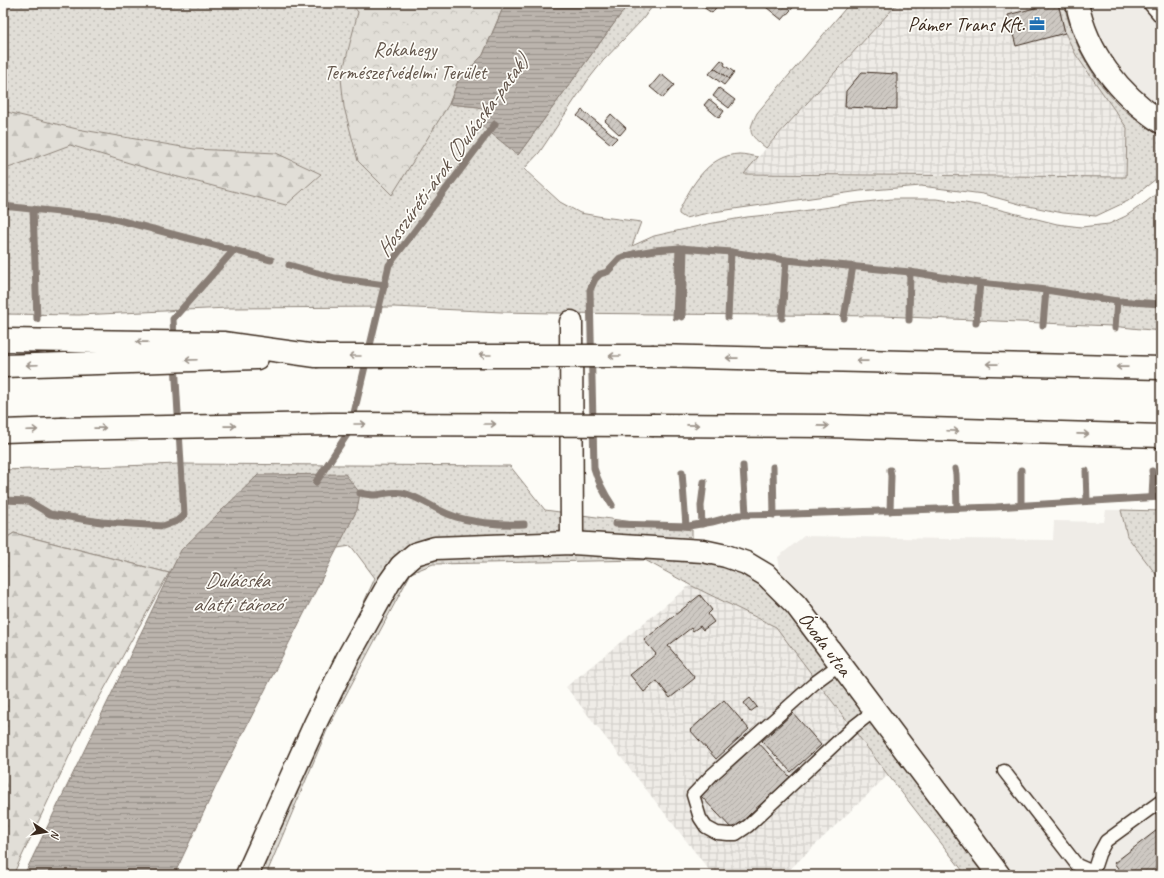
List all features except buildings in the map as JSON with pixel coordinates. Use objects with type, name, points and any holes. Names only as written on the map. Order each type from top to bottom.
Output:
[{"type":"main road","points":[[1077,3],[1080,17],[1088,39],[1102,65],[1117,84],[1134,101],[1161,122]]},
{"type":"main road","points":[[571,322],[572,543]]},
{"type":"main road","points":[[3,340],[223,343],[316,356]]},
{"type":"main road","points":[[3,366],[316,356],[654,356],[1161,368]]},
{"type":"main road","points":[[3,431],[331,424],[654,425],[828,426],[1161,436]]},
{"type":"main road","name":"Óvoda utca","points":[[247,875],[316,722],[348,657],[389,583],[401,566],[415,554],[435,548],[572,543],[703,551],[726,556],[746,563],[766,575],[796,605],[999,875]]},
{"type":"lane","points":[[1148,3],[1161,17]]},
{"type":"lane","points":[[840,664],[817,681],[712,775],[693,794],[700,818],[706,826],[717,833],[728,834],[736,834],[748,826],[852,728],[875,710]]},
{"type":"lane","points":[[1004,771],[1077,866],[1094,873],[1099,854],[1106,841],[1161,801]]},
{"type":"shaded area","points":[[898,3],[1058,3],[1076,55],[1127,128],[1127,177],[743,174]]},
{"type":"shaded area","points":[[1064,3],[1161,3],[1161,136],[1152,132],[1125,111],[1107,92],[1081,54],[1067,18]]},
{"type":"shaded area","points":[[1106,510],[1121,510],[1127,536],[1161,581],[1161,875],[1011,875],[849,663],[782,579],[778,557],[804,536],[1053,540],[1054,521],[1104,522]]},
{"type":"shaded area","points":[[690,585],[776,627],[888,775],[784,875],[713,875],[566,687]]},
{"type":"green space","points":[[3,3],[505,3],[483,55],[458,81],[450,104],[479,107],[489,114],[518,155],[629,3],[655,3],[642,20],[603,61],[588,80],[539,153],[524,169],[560,202],[580,213],[641,222],[632,246],[654,236],[708,224],[747,217],[892,199],[936,199],[965,203],[989,207],[1057,224],[1081,227],[1109,224],[1126,216],[1161,190],[1161,331],[1111,326],[883,316],[554,313],[394,307],[228,308],[79,315],[3,314]]},
{"type":"green space","name":"Rókahegy Természetvédelmi Terület","points":[[351,3],[505,3],[483,55],[458,81],[449,104],[392,195],[358,161],[344,107],[341,78],[358,12]]},
{"type":"green space","points":[[850,3],[898,3],[766,148],[751,133],[752,125],[757,113]]},
{"type":"green space","points":[[1058,3],[1064,3],[1069,24],[1086,63],[1111,97],[1126,112],[1161,136],[1161,175],[1128,201],[1096,216],[1063,213],[1023,205],[983,194],[921,186],[860,191],[713,212],[685,218],[679,214],[679,211],[695,182],[710,166],[718,160],[739,154],[758,157],[744,174],[1126,177],[1127,128],[1076,55],[1065,33]]},
{"type":"green space","points":[[3,111],[77,129],[194,149],[276,153],[321,174],[286,205],[159,172],[70,145],[3,170]]},
{"type":"green space","points":[[179,464],[510,466],[545,510],[692,530],[692,540],[715,543],[849,663],[1011,875],[966,875],[776,627],[690,585],[645,560],[433,564],[411,573],[327,730],[266,875],[240,875],[375,578],[351,546],[169,573],[14,533],[3,540],[3,470]]},
{"type":"green space","points":[[1121,510],[1161,511],[1161,581],[1127,536]]},
{"type":"green space","points":[[14,533],[169,573],[83,727],[13,875],[3,875],[3,540]]},
{"type":"water","points":[[505,3],[629,3],[518,155],[482,126],[489,114],[479,107],[449,104],[458,81],[483,55]]},
{"type":"water","name":"Dulácska alatti tározó","points":[[345,474],[360,493],[357,510],[218,782],[174,875],[24,875],[181,550],[258,475]]},
{"type":"waterway","name":"Hosszúréti-árok (Dulácska-patak)","points":[[316,482],[350,430],[389,265],[495,124]]},
{"type":"waterway","points":[[3,206],[107,217],[271,260]]},
{"type":"waterway","points":[[33,209],[37,319]]},
{"type":"waterway","points":[[676,317],[679,248]]},
{"type":"waterway","points":[[612,505],[597,478],[594,468],[590,290],[595,279],[600,274],[607,272],[620,258],[655,250],[680,248],[731,252],[786,260],[910,272],[1117,301],[1161,304]]},
{"type":"waterway","points":[[682,317],[684,248]]},
{"type":"waterway","points":[[174,341],[173,319],[233,251]]},
{"type":"waterway","points":[[728,317],[731,252]]},
{"type":"waterway","points":[[782,318],[786,260]]},
{"type":"waterway","points":[[289,265],[335,278],[385,285]]},
{"type":"waterway","points":[[844,318],[853,266]]},
{"type":"waterway","points":[[909,320],[910,272]]},
{"type":"waterway","points":[[976,323],[980,283]]},
{"type":"waterway","points":[[1043,325],[1046,290]]},
{"type":"waterway","points":[[1115,328],[1117,301]]},
{"type":"waterway","points":[[3,500],[28,501],[50,514],[101,522],[163,526],[177,521],[184,515],[175,363]]},
{"type":"waterway","points":[[743,466],[746,514]]},
{"type":"waterway","points":[[773,467],[774,515]]},
{"type":"waterway","points":[[955,469],[957,508]]},
{"type":"waterway","points":[[890,470],[890,511]]},
{"type":"waterway","points":[[1021,470],[1021,505]]},
{"type":"waterway","points":[[1086,471],[1087,501]]},
{"type":"waterway","points":[[1152,471],[1152,497]]},
{"type":"waterway","points":[[682,472],[686,526]]},
{"type":"waterway","points":[[702,524],[701,506],[704,482]]},
{"type":"waterway","points":[[360,493],[375,495],[399,492],[415,497],[448,514],[466,520],[495,524],[524,524]]},
{"type":"waterway","points":[[615,524],[689,526],[738,515],[996,507],[1161,497]]},
{"type":"place","name":"Pámer Trans Kft.","points":[[1037,24]]}]
